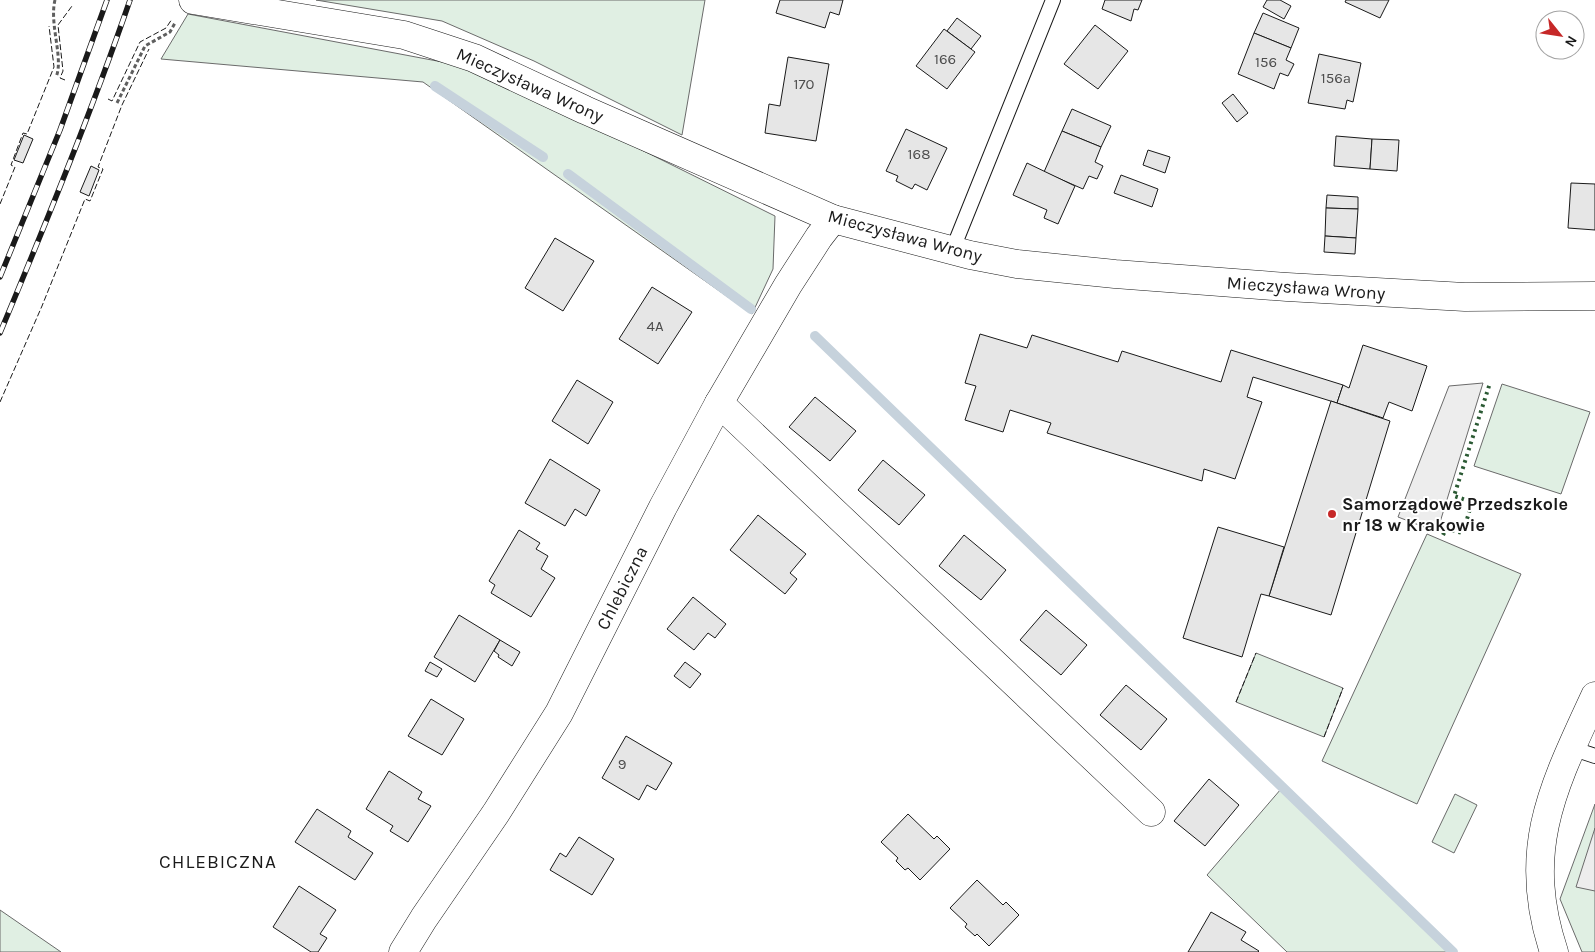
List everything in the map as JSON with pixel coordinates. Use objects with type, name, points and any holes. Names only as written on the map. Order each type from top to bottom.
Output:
[{"type":"street","name":"Mieczysława Wrony","points":[[186,8],[404,35],[474,58],[585,110],[833,219],[952,251],[1026,265],[1296,288],[1465,297],[1595,296]]},
{"type":"street","name":"Chlebiczna","points":[[403,952],[496,813],[559,713],[663,507],[719,403],[788,285],[833,219]]},
{"type":"street","points":[[719,403],[1151,812]]},
{"type":"street","points":[[1554,952],[1548,935],[1540,890],[1540,848],[1546,815],[1558,777],[1583,752],[1595,696]]},
{"type":"lane","points":[[952,251],[1053,0]]},
{"type":"path","points":[[55,0],[54,29],[59,69],[56,77]]},
{"type":"path","points":[[117,103],[144,46],[170,32],[186,8]]},
{"type":"green space","points":[[316,0],[705,0],[682,135],[534,61],[442,21]]},
{"type":"green space","points":[[188,14],[453,64],[553,106],[775,216],[773,269],[752,314],[423,82],[161,59]]},
{"type":"green space","points":[[1502,384],[1590,412],[1561,494],[1474,466]]},
{"type":"green space","points":[[1427,534],[1521,574],[1417,804],[1322,761]]},
{"type":"green space","points":[[1256,653],[1343,688],[1324,737],[1236,702]]},
{"type":"green space","points":[[1281,789],[1449,952],[1287,952],[1207,875]]},
{"type":"green space","points":[[1455,794],[1477,805],[1454,853],[1432,842]]},
{"type":"green space","points":[[1595,804],[1595,952],[1582,952],[1560,899]]},
{"type":"green space","points":[[0,910],[61,952],[0,952]]},
{"type":"shaded area","points":[[1483,383],[1437,532],[1398,517],[1449,386]]},
{"type":"shaded area","points":[[1595,828],[1595,891],[1576,887]]},
{"type":"building","points":[[780,0],[843,0],[839,15],[830,12],[825,28],[776,13]]},
{"type":"building","points":[[1105,0],[1142,0],[1138,10],[1134,9],[1131,21],[1102,9]]},
{"type":"building","points":[[1267,0],[1280,0],[1291,6],[1284,19],[1263,7]]},
{"type":"building","points":[[1346,0],[1389,0],[1380,18],[1345,2]]},
{"type":"building","points":[[1263,13],[1299,28],[1291,48],[1254,33]]},
{"type":"building","points":[[957,18],[981,36],[971,49],[947,31]]},
{"type":"building","points":[[1095,25],[1128,51],[1098,89],[1064,64]]},
{"type":"building","points":[[944,29],[975,52],[947,89],[916,66]]},
{"type":"building","points":[[1254,33],[1291,48],[1286,60],[1294,64],[1288,76],[1280,73],[1274,89],[1238,74]]},
{"type":"building","points":[[1319,54],[1361,63],[1353,102],[1347,100],[1345,109],[1308,103]]},
{"type":"building","points":[[788,57],[829,64],[816,141],[765,133],[769,104],[780,106]]},
{"type":"building","points":[[1233,94],[1248,113],[1237,122],[1222,103]]},
{"type":"building","points":[[1072,109],[1111,126],[1101,147],[1062,131]]},
{"type":"building","points":[[906,129],[947,148],[927,190],[915,184],[912,189],[896,181],[898,176],[886,171]]},
{"type":"building","points":[[1062,131],[1101,147],[1095,162],[1103,166],[1097,179],[1089,176],[1083,189],[1044,172]]},
{"type":"building","points":[[24,135],[33,139],[23,163],[14,160]]},
{"type":"building","points":[[1336,136],[1372,139],[1370,169],[1334,166]]},
{"type":"building","points":[[1372,139],[1399,140],[1397,171],[1370,169]]},
{"type":"building","points":[[1148,150],[1170,157],[1165,173],[1143,165]]},
{"type":"building","points":[[1027,163],[1075,186],[1058,224],[1044,218],[1047,210],[1013,195]]},
{"type":"building","points":[[91,166],[99,170],[89,196],[80,192]]},
{"type":"building","points":[[1121,175],[1158,189],[1152,207],[1114,193]]},
{"type":"building","points":[[1571,183],[1595,184],[1595,230],[1568,228]]},
{"type":"building","points":[[1327,195],[1358,197],[1358,209],[1326,208]]},
{"type":"building","points":[[1326,208],[1358,209],[1356,238],[1325,236]]},
{"type":"building","points":[[1325,236],[1356,238],[1355,254],[1324,252]]},
{"type":"building","points":[[555,238],[594,261],[563,311],[525,288]]},
{"type":"building","points":[[652,287],[692,312],[658,364],[619,339]]},
{"type":"building","points":[[980,334],[1027,348],[1032,335],[1118,362],[1122,351],[1221,382],[1231,350],[1343,385],[1337,403],[1253,377],[1247,397],[1262,402],[1235,479],[1204,469],[1202,481],[1047,433],[1051,423],[1010,410],[1003,432],[965,420],[976,386],[965,383]]},
{"type":"building","points":[[1363,345],[1427,366],[1412,411],[1389,402],[1383,418],[1337,403],[1343,385],[1349,388]]},
{"type":"building","points":[[577,380],[613,402],[588,444],[552,421]]},
{"type":"building","points":[[815,397],[856,431],[830,461],[789,427]]},
{"type":"building","points":[[1331,401],[1390,421],[1331,615],[1269,596]]},
{"type":"building","points":[[550,459],[600,490],[586,516],[575,509],[565,526],[525,503]]},
{"type":"building","points":[[883,460],[925,495],[899,525],[858,490]]},
{"type":"building","points":[[758,515],[806,554],[790,573],[797,579],[785,594],[730,550]]},
{"type":"building","points":[[1218,527],[1284,547],[1269,596],[1261,594],[1242,657],[1183,638]]},
{"type":"building","points":[[519,530],[540,543],[536,549],[548,556],[541,569],[555,578],[531,617],[491,593],[495,585],[489,581]]},
{"type":"building","points":[[964,535],[1006,570],[981,600],[939,566]]},
{"type":"building","points":[[693,597],[726,624],[715,638],[708,633],[694,650],[667,629]]},
{"type":"building","points":[[1046,610],[1087,645],[1061,675],[1020,640]]},
{"type":"building","points":[[459,615],[500,640],[475,682],[434,657]]},
{"type":"building","points":[[500,640],[520,652],[512,666],[498,657],[499,655],[494,651]]},
{"type":"building","points":[[430,662],[442,669],[437,677],[425,671]]},
{"type":"building","points":[[685,662],[701,674],[690,688],[674,676]]},
{"type":"building","points":[[1126,685],[1167,719],[1141,750],[1100,715]]},
{"type":"building","points":[[431,699],[464,719],[442,755],[408,736]]},
{"type":"building","points":[[626,736],[672,763],[656,790],[647,785],[639,800],[602,778]]},
{"type":"building","points":[[389,771],[422,792],[418,799],[431,806],[408,842],[390,831],[393,826],[366,809]]},
{"type":"building","points":[[1209,779],[1239,805],[1205,846],[1174,821]]},
{"type":"building","points":[[317,809],[351,831],[348,837],[373,853],[355,880],[295,842]]},
{"type":"building","points":[[908,814],[934,839],[937,836],[950,849],[920,880],[908,868],[905,870],[896,861],[898,858],[881,842]]},
{"type":"building","points":[[579,837],[614,859],[592,895],[550,870],[560,853],[566,857]]},
{"type":"building","points":[[977,880],[1003,905],[1006,902],[1019,915],[989,946],[977,934],[975,936],[965,927],[967,924],[950,908]]},
{"type":"building","points":[[299,886],[336,910],[320,934],[327,938],[318,952],[311,952],[273,927]]},
{"type":"building","points":[[1211,912],[1246,932],[1241,940],[1259,951],[1188,952]]},
{"type":"waterway","points":[[435,86],[543,157]]},
{"type":"waterway","points":[[568,174],[751,309]]},
{"type":"waterway","points":[[815,336],[1453,952]]},
{"type":"railway","points":[[0,277],[60,130],[107,0]]},
{"type":"railway","points":[[0,333],[68,168],[130,0]]},
{"type":"hedge","points":[[1443,535],[1446,529],[1463,533],[1472,502],[1454,496],[1490,383]]},
{"type":"fence","points":[[65,80],[60,78],[63,71],[58,25],[72,6]]},
{"type":"fence","points":[[108,99],[112,101],[140,42],[166,28],[172,19]]},
{"type":"fence","points":[[0,204],[15,167],[11,165],[23,133],[27,134],[54,67],[49,26]]},
{"type":"fence","points":[[0,402],[42,306],[85,199],[90,201],[103,169],[98,167],[122,105],[149,49]]},
{"type":"fence","points":[[1236,702],[1256,653]]},
{"type":"fence","points":[[1324,737],[1343,688]]},
{"type":"place","name":"Samorządowe Przedszkole nr 18 w Krakowie","points":[[1332,514]]},
{"type":"district","name":"CHLEBICZNA","points":[[218,862]]}]
